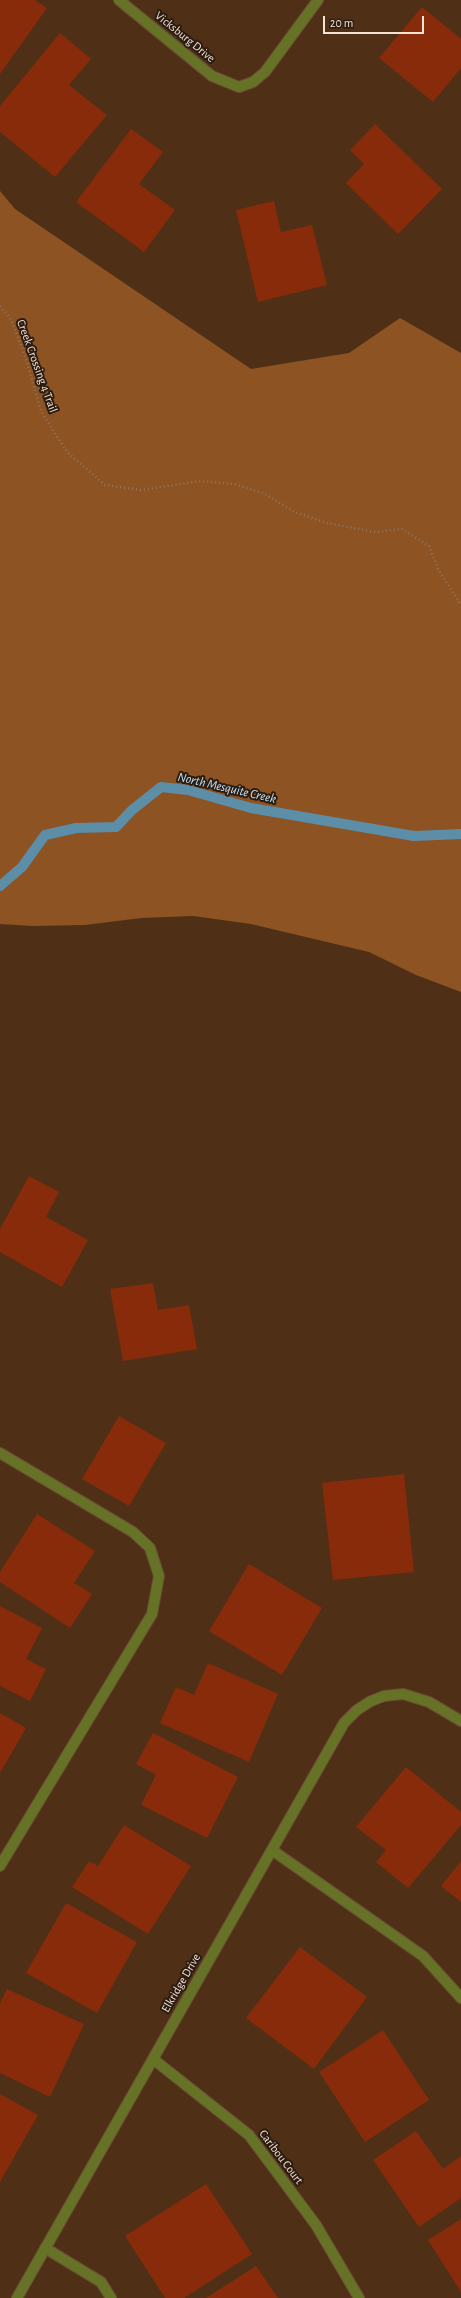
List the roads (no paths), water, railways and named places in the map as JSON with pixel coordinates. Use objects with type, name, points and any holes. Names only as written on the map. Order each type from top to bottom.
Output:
[{"type":"street","name":"Vicksburg Drive","points":[[119,0],[212,76],[239,87],[253,82],[265,72],[318,0]]},
{"type":"street","points":[[0,1453],[133,1532],[150,1548],[159,1576],[152,1614],[0,1866]]},
{"type":"street","name":"Elkridge Drive","points":[[17,2298],[344,1723],[356,1710],[384,1696],[403,1694],[429,1702],[461,1722]]},
{"type":"street","points":[[272,1850],[423,1956],[461,1998]]},
{"type":"street","name":"Caribou Court","points":[[153,2058],[249,2136],[316,2225],[359,2298]]},
{"type":"street","points":[[45,2248],[101,2282],[111,2298]]},
{"type":"waterway","name":"North Mesquite Creek","points":[[0,886],[22,867],[45,835],[76,828],[116,827],[132,810],[161,787],[188,790],[251,808],[414,836],[461,834]]}]
